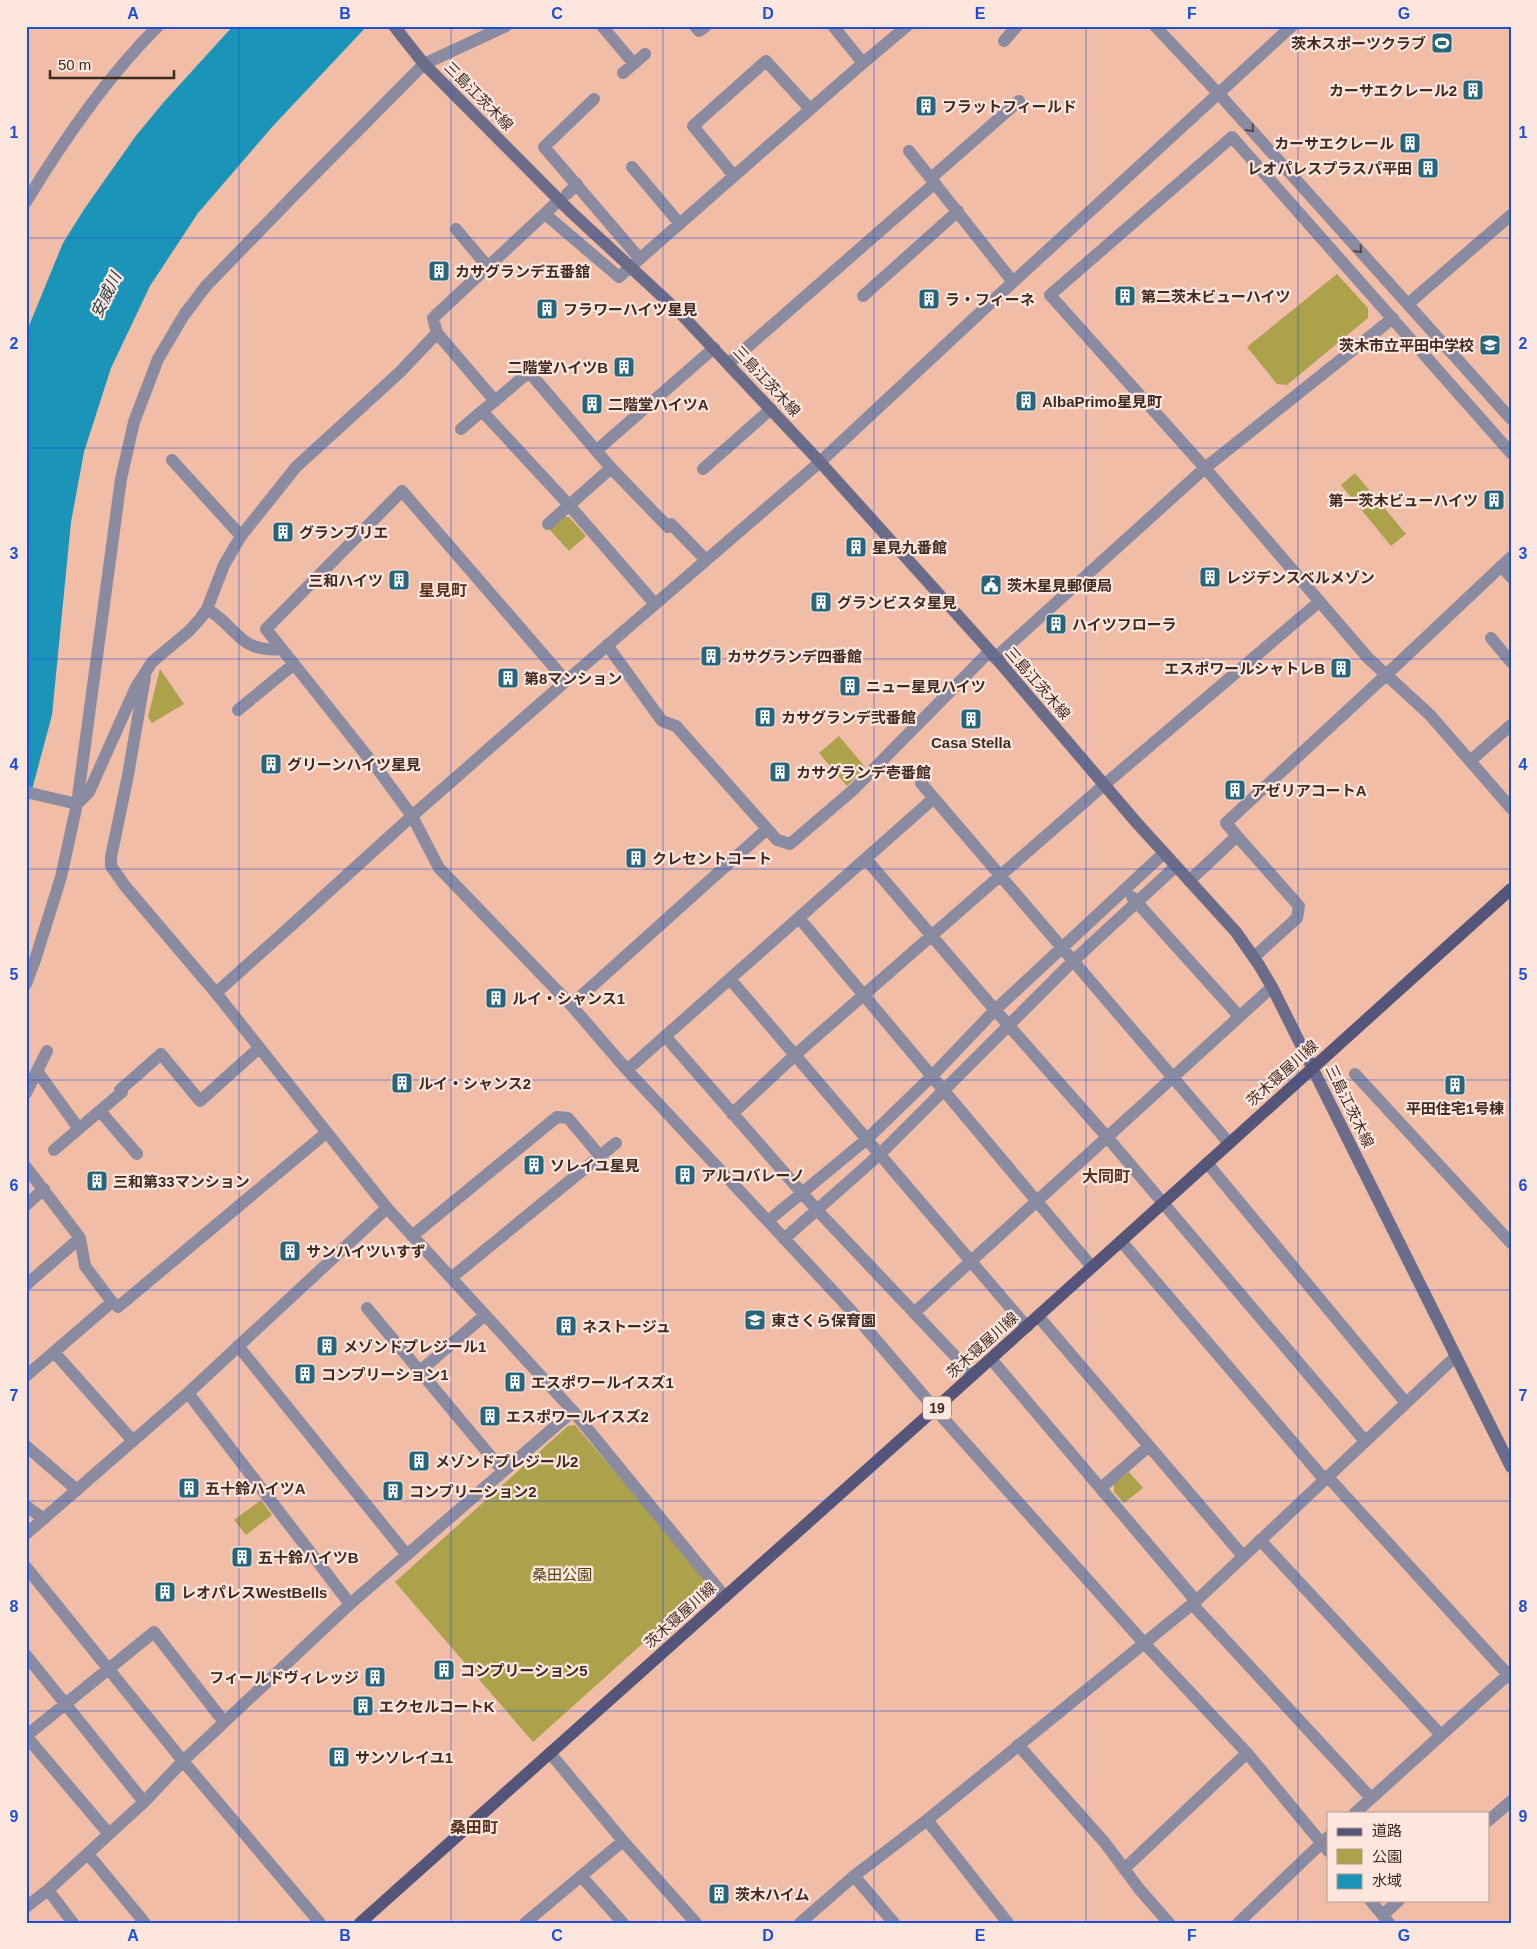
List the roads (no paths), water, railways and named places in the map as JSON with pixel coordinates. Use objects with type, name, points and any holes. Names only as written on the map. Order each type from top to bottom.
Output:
[{"type":"main road","name":"三島江茨木線","points":[[394,26],[420,60],[570,211],[680,313],[729,363],[993,654],[1104,785],[1236,932],[1272,987],[1511,1467]]},
{"type":"main road","name":"茨木寝屋川線","points":[[360,1923],[936,1410],[1511,888]]},
{"type":"street","points":[[26,202],[58,149],[104,88],[140,44],[158,26]]},
{"type":"street","points":[[26,984],[36,960],[60,877],[74,803],[121,480],[134,422],[158,359],[184,315],[206,286],[303,186],[420,60],[506,26]]},
{"type":"street","points":[[602,26],[634,64]]},
{"type":"street","points":[[695,26],[699,31],[706,26]]},
{"type":"street","points":[[833,26],[863,63]]},
{"type":"street","points":[[495,400],[438,333],[433,318],[549,210],[619,277],[907,26]]},
{"type":"street","points":[[1004,41],[1017,26]]},
{"type":"street","points":[[1155,26],[1218,93],[1511,419]]},
{"type":"street","points":[[216,993],[566,680],[820,462],[1292,26]]},
{"type":"street","points":[[623,73],[645,54]]},
{"type":"street","points":[[734,176],[692,126],[766,61],[810,109]]},
{"type":"street","points":[[594,99],[544,147],[640,259]]},
{"type":"street","points":[[729,363],[933,181],[1019,101]]},
{"type":"street","points":[[1511,453],[1232,137],[1050,295],[1205,468],[1368,658],[1430,715],[1511,808]]},
{"type":"street","points":[[908,151],[1013,282]]},
{"type":"street","points":[[632,166],[680,224]]},
{"type":"street","points":[[566,194],[577,184]]},
{"type":"street","points":[[863,296],[958,211]]},
{"type":"street","points":[[1408,304],[1511,215]]},
{"type":"street","points":[[456,229],[488,267]]},
{"type":"street","points":[[607,645],[662,720],[676,726],[777,840],[790,844],[852,791],[993,654],[1205,468],[1392,318]]},
{"type":"street","points":[[26,792],[74,803],[90,792],[136,687],[152,662],[189,631],[207,609],[224,565],[241,536],[296,468],[400,372],[438,333]]},
{"type":"street","points":[[597,450],[714,348]]},
{"type":"street","points":[[461,429],[529,372],[611,468],[668,527],[671,524],[706,560]]},
{"type":"street","points":[[703,469],[771,409]]},
{"type":"street","points":[[482,411],[655,604]]},
{"type":"street","points":[[172,460],[241,536]]},
{"type":"street","points":[[548,524],[611,468]]},
{"type":"street","points":[[566,680],[402,491],[266,629],[412,816],[439,868],[571,1005],[627,1070],[847,1306],[936,1410],[1144,1643],[1247,1753],[1326,1844],[1238,1923]]},
{"type":"street","points":[[1254,957],[1297,918],[1299,906],[1226,822],[1511,557]]},
{"type":"street","points":[[1501,566],[1511,577]]},
{"type":"street","points":[[732,1114],[795,1055],[1104,785],[1319,602]]},
{"type":"street","points":[[207,609],[241,640],[251,646],[266,650],[282,649]]},
{"type":"street","points":[[1491,638],[1511,662]]},
{"type":"street","points":[[238,710],[294,664]]},
{"type":"street","points":[[146,672],[111,857],[112,866],[125,886],[216,993],[387,1208],[573,1411],[725,1597]]},
{"type":"street","points":[[1470,762],[1511,725]]},
{"type":"street","points":[[921,783],[1229,1143]]},
{"type":"street","points":[[627,1070],[934,798]]},
{"type":"street","points":[[571,1005],[767,829]]},
{"type":"street","points":[[1189,881],[1237,836]]},
{"type":"street","points":[[768,1222],[867,1139],[932,1076],[995,1010],[1164,853]]},
{"type":"street","points":[[866,859],[931,937],[1107,1137],[1365,1441]]},
{"type":"street","points":[[784,1239],[880,1154],[1007,1024],[1176,867]]},
{"type":"street","points":[[1125,888],[1239,1016]]},
{"type":"street","points":[[799,918],[1092,1267]]},
{"type":"street","points":[[730,979],[1026,1327]]},
{"type":"street","points":[[914,1313],[1272,987]]},
{"type":"street","points":[[665,1036],[817,1210],[973,1376]]},
{"type":"street","points":[[54,1150],[122,1092],[120,1090],[161,1054],[200,1101],[260,1048]]},
{"type":"street","points":[[26,1093],[47,1051]]},
{"type":"street","points":[[37,1071],[79,1128]]},
{"type":"street","points":[[1355,1074],[1511,1243]]},
{"type":"street","points":[[100,1111],[137,1154]]},
{"type":"street","points":[[412,1236],[558,1117],[568,1118],[600,1156]]},
{"type":"street","points":[[26,1167],[80,1238],[85,1266],[112,1302],[118,1307],[326,1133]]},
{"type":"street","points":[[451,1278],[616,1143]]},
{"type":"street","points":[[1207,1163],[1406,1403]]},
{"type":"street","points":[[26,1205],[44,1189]]},
{"type":"street","points":[[26,1534],[188,1392],[387,1208]]},
{"type":"street","points":[[26,1285],[80,1238]]},
{"type":"street","points":[[1121,1241],[1325,1478],[1510,1675],[1356,1812]]},
{"type":"street","points":[[26,1376],[112,1302]]},
{"type":"street","points":[[368,1308],[503,1471]]},
{"type":"street","points":[[420,1371],[485,1315]]},
{"type":"street","points":[[1038,1316],[1243,1556]]},
{"type":"street","points":[[238,1346],[407,1555]]},
{"type":"street","points":[[54,1352],[133,1441]]},
{"type":"street","points":[[800,1923],[854,1876],[927,1820],[1194,1602],[1455,1357]]},
{"type":"street","points":[[991,1359],[1194,1602],[1371,1798]]},
{"type":"street","points":[[188,1392],[350,1604]]},
{"type":"street","points":[[26,1907],[48,1890],[144,1802],[183,1761],[350,1604],[573,1411]]},
{"type":"street","points":[[26,1446],[77,1490]]},
{"type":"street","points":[[1100,1488],[1149,1446]]},
{"type":"street","points":[[26,1506],[44,1519]]},
{"type":"street","points":[[1260,1540],[1441,1735]]},
{"type":"street","points":[[26,1567],[183,1761],[320,1923]]},
{"type":"street","points":[[109,1834],[26,1736],[154,1632],[224,1722]]},
{"type":"street","points":[[26,1655],[144,1802]]},
{"type":"street","points":[[1018,1745],[1105,1843],[1140,1890],[1168,1923]]},
{"type":"street","points":[[550,1753],[623,1841],[696,1923]]},
{"type":"street","points":[[1124,1869],[1247,1753]]},
{"type":"street","points":[[1490,1819],[1511,1801]]},
{"type":"street","points":[[927,1820],[1008,1923]]},
{"type":"street","points":[[526,1923],[623,1841]]},
{"type":"street","points":[[88,1854],[145,1923]]},
{"type":"street","points":[[581,1876],[623,1923]]},
{"type":"street","points":[[854,1876],[894,1923]]},
{"type":"street","points":[[48,1890],[73,1923]]},
{"type":"street","points":[[1372,1902],[1386,1919],[1399,1902]]},
{"type":"water","name":"安威川","points":[[233,26],[367,26],[273,126],[198,213],[150,286],[111,368],[84,452],[71,522],[52,715],[26,812],[26,333],[63,243],[85,208],[135,137],[163,103]]},
{"type":"place","name":"茨木スポーツクラブ","points":[[1442,43]]},
{"type":"place","name":"カーサエクレール2","points":[[1473,90]]},
{"type":"place","name":"フラットフィールド","points":[[926,106]]},
{"type":"place","name":"カーサエクレール","points":[[1410,143]]},
{"type":"place","name":"レオパレスプラスパ平田","points":[[1428,168]]},
{"type":"place","name":"カサグランデ五番舘","points":[[439,271]]},
{"type":"place","name":"第二茨木ビューハイツ","points":[[1125,296]]},
{"type":"place","name":"ラ・フィーネ","points":[[929,299]]},
{"type":"place","name":"フラワーハイツ星見","points":[[547,309]]},
{"type":"place","name":"茨木市立平田中学校","points":[[1490,345]]},
{"type":"place","name":"二階堂ハイツB","points":[[624,367]]},
{"type":"place","name":"AlbaPrimo星見町","points":[[1026,401]]},
{"type":"place","name":"二階堂ハイツA","points":[[592,404]]},
{"type":"place","name":"第一茨木ビューハイツ","points":[[1494,500]]},
{"type":"place","name":"グランブリエ","points":[[283,532]]},
{"type":"place","name":"星見九番館","points":[[856,547]]},
{"type":"place","name":"レジデンスベルメゾン","points":[[1210,577]]},
{"type":"place","name":"三和ハイツ","points":[[399,580]]},
{"type":"place","name":"茨木星見郵便局","points":[[991,585]]},
{"type":"place","name":"グランビスタ星見","points":[[821,602]]},
{"type":"place","name":"ハイツフローラ","points":[[1056,624]]},
{"type":"place","name":"カサグランデ四番館","points":[[711,656]]},
{"type":"place","name":"エスポワールシャトレB","points":[[1341,668]]},
{"type":"place","name":"第8マンション","points":[[508,678]]},
{"type":"place","name":"ニュー星見ハイツ","points":[[850,686]]},
{"type":"place","name":"カサグランデ弐番館","points":[[765,717]]},
{"type":"place","name":"Casa Stella","points":[[971,719]]},
{"type":"place","name":"グリーンハイツ星見","points":[[271,764]]},
{"type":"place","name":"カサグランデ壱番館","points":[[780,772]]},
{"type":"place","name":"アゼリアコートA","points":[[1235,790]]},
{"type":"place","name":"クレセントコート","points":[[636,858]]},
{"type":"place","name":"ルイ・シャンス1","points":[[496,998]]},
{"type":"place","name":"ルイ・シャンス2","points":[[402,1083]]},
{"type":"place","name":"平田住宅1号棟","points":[[1455,1085]]},
{"type":"place","name":"ソレイユ星見","points":[[534,1165]]},
{"type":"place","name":"アルコバレーノ","points":[[685,1175]]},
{"type":"place","name":"三和第33マンション","points":[[97,1181]]},
{"type":"place","name":"サンハイツいすず","points":[[290,1251]]},
{"type":"place","name":"東さくら保育園","points":[[755,1320]]},
{"type":"place","name":"ネストージュ","points":[[566,1326]]},
{"type":"place","name":"メゾンドプレジール1","points":[[327,1346]]},
{"type":"place","name":"コンプリーション1","points":[[305,1374]]},
{"type":"place","name":"エスポワールイスズ1","points":[[515,1382]]},
{"type":"place","name":"エスポワールイスズ2","points":[[490,1416]]},
{"type":"place","name":"メゾンドプレジール2","points":[[419,1461]]},
{"type":"place","name":"五十鈴ハイツA","points":[[189,1488]]},
{"type":"place","name":"コンプリーション2","points":[[393,1491]]},
{"type":"place","name":"五十鈴ハイツB","points":[[242,1557]]},
{"type":"place","name":"レオパレスWestBells","points":[[165,1592]]},
{"type":"place","name":"コンプリーション5","points":[[444,1670]]},
{"type":"place","name":"フィールドヴィレッジ","points":[[375,1677]]},
{"type":"place","name":"エクセルコートK","points":[[363,1706]]},
{"type":"place","name":"サンソレイユ1","points":[[339,1757]]},
{"type":"place","name":"茨木ハイム","points":[[719,1894]]},
{"type":"district","name":"星見町","points":[[443,590]]},
{"type":"district","name":"大同町","points":[[1106,1176]]},
{"type":"district","name":"桑田町","points":[[474,1827]]},
{"type":"park label","name":"桑田公園","points":[[562,1574]]}]
